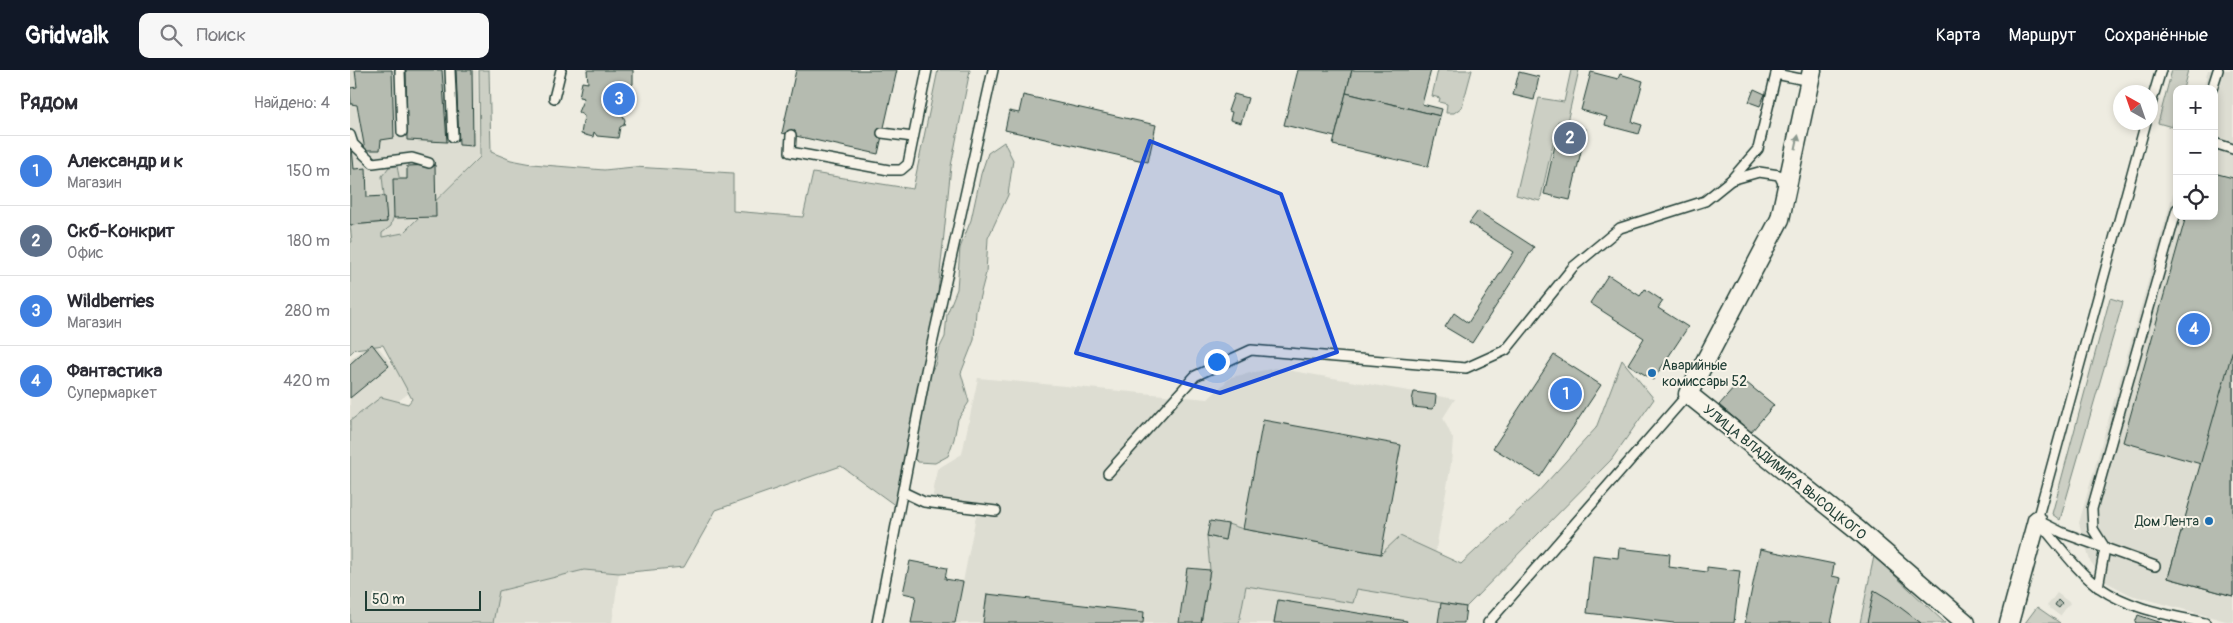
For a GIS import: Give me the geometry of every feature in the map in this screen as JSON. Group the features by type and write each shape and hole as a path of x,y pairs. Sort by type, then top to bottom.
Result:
{"street":[{"path":"1688,394 1780,219 1811,76"},
{"name":"УЛИЦА ВЛАДИМИРА ВЫСОЦКОГО","path":"1688,394 1858,530 1966,623"},
{"path":"2009,623 2038,520"}],"lane":[{"path":"400,70 402,132"},
{"path":"450,70 453,137"},
{"path":"554,98 561,70"},
{"path":"791,135 790,152 889,170 901,170 908,164 927,70"},
{"path":"877,623 926,370 993,70"},
{"path":"2157,85 2161,70"},
{"path":"2213,85 2218,70"},
{"path":"1108,473 1195,376 1251,350 1466,368 1506,350 1573,267 1620,228 1704,201 1731,180 1758,149 1777,72 1811,76"},
{"path":"2038,520 2144,130"},
{"path":"882,133 913,137"},
{"path":"350,135 353,144 373,163 412,158 429,162"},
{"path":"2218,144 2233,149"},
{"path":"1731,180 1758,172 1779,175 1787,190"},
{"path":"2098,587 2105,548 2093,529 2092,509 2174,220"},
{"path":"1488,623 1688,394"},
{"path":"903,492 924,502 996,510"},
{"path":"2038,520 2063,533 2155,566"},
{"path":"2038,520 2072,561 2098,587 2146,609 2205,623"}],"highlighted area":[{"path":"1150,141 1281,194 1337,352 1220,393 1076,353"}],"shaded area":[{"path":"350,70 477,70 479,157 402,234 350,241"},
{"path":"479,70 489,70 491,152 511,160 532,164 604,170 634,167 733,173 733,211 803,217 813,173 913,189 938,70 970,70 951,166 931,360 926,380 935,365 938,351 945,337 947,314 957,289 960,248 971,220 981,174 988,153 1004,142 1013,160 1008,195 988,238 986,273 976,311 974,340 961,373 969,402 958,419 948,456 935,463 918,462 910,454 910,436 896,506 841,466 716,510 684,567 619,573 584,570 499,591 493,623 350,623 350,421 381,397 408,404 412,399 383,345 355,349 350,354 350,242 352,242 350,225 387,222 382,176 389,167 397,166 401,198 391,226 382,233 382,237 403,233 480,157"},
{"path":"1438,70 1472,70 1462,107 1454,113 1446,113 1447,104 1439,102 1440,98 1432,96"},
{"path":"1571,70 1579,70 1567,122 1558,121 1540,201 1516,195 1539,98 1564,102"},
{"path":"2172,70 2188,70 2184,85 2173,85 2172,127 2158,123"},
{"path":"2208,70 2233,70 2233,623 2131,595 2106,582 2090,561 2079,523 2173,194 2173,220 2218,220 2218,85 2204,85"},
{"path":"2110,298 2123,302 2060,520 2052,514"},
{"path":"373,340 412,391 350,436 350,360"},
{"path":"1622,360 1654,399 1611,460 1466,607 1357,589 1353,603 1246,586 1239,623 1201,623 1210,570 1207,536 1225,540 1228,524 1243,529 1381,554 1400,536 1461,564 1536,494 1596,428"},
{"path":"1275,368 1455,399 1443,418 1453,439 1451,464 1427,600 1466,607 1464,623 1239,623 1246,586 1353,603 1231,570 1237,526 1210,521 1207,536 1210,570 1187,568 1179,623 955,623 977,511 932,501 937,469 962,454 978,378 1208,399 1231,377"},
{"path":"1874,556 1945,623 1860,623"},
{"path":"584,570 619,573 612,623 493,623 498,591"},
{"path":"2057,593 2070,603 2060,616 2047,606"},
{"path":"2037,607 2060,623 2025,623"}],"building":[{"path":"355,70 392,70 394,138 381,140 380,150 365,150 357,105 351,104 350,88 357,87"},
{"path":"406,70 442,70 447,142 407,140"},
{"path":"456,70 472,70 473,146 459,145"},
{"path":"587,70 633,70 633,84 628,92 623,92 620,107 625,107 623,116 625,120 624,125 620,127 618,138 597,136 594,132 593,137 581,134 584,116 578,112 584,98 579,97 582,82 588,83"},
{"path":"796,70 897,70 878,154 782,133"},
{"path":"1298,70 1352,70 1335,137 1284,125"},
{"path":"1352,70 1431,70 1422,104 1442,109 1440,116 1346,93"},
{"path":"1519,72 1539,77 1534,100 1513,95"},
{"path":"1591,72 1618,79 1620,74 1643,81 1632,122 1642,125 1639,134 1605,125 1607,117 1581,110"},
{"path":"1754,89 1765,94 1760,106 1749,102"},
{"path":"1346,93 1440,116 1428,167 1333,145"},
{"path":"1234,94 1248,98 1241,123 1230,120 1232,112 1228,111"},
{"path":"1023,95 1156,125 1148,162 1005,130 1009,111 1019,113"},
{"path":"1560,123 1586,129 1570,200 1544,194"},
{"path":"350,148 352,148 354,169 366,168 367,197 385,196 387,222 350,225"},
{"path":"435,165 436,217 394,218 393,179 407,179 407,166"},
{"path":"2218,174 2233,178 2233,596 2168,578 2201,464 2123,442 2185,220 2218,220"},
{"path":"1478,211 1534,247 1472,343 1445,327 1454,313 1468,323 1514,252 1469,223"},
{"path":"1608,275 1640,296 1645,289 1663,301 1658,308 1688,327 1653,380 1628,364 1644,338 1590,303"},
{"path":"372,344 389,366 350,398 350,364"},
{"name":"Дом Лента","path":"2233,349 2233,596 2168,578"},
{"path":"1554,355 1601,385 1540,477 1493,448"},
{"path":"1742,379 1774,405 1751,432 1719,405"},
{"path":"1414,392 1436,395 1435,405 1432,409 1413,407"},
{"path":"1263,420 1401,445 1381,554 1243,529"},
{"path":"1210,521 1228,524 1225,540 1207,536"},
{"path":"1619,548 1670,554 1669,567 1707,572 1707,567 1740,571 1734,623 1674,623 1587,613 1593,555 1618,558"},
{"path":"1760,549 1834,564 1832,576 1841,578 1831,623 1745,623"},
{"path":"910,561 947,568 945,579 963,582 955,623 911,623 916,596 903,593"},
{"path":"1187,568 1210,570 1201,623 1179,623"},
{"path":"1874,590 1889,599 1921,623 1867,623"},
{"path":"987,594 1144,612 1143,623 983,623"},
{"path":"1278,600 1407,621 1406,623 1274,623"},
{"path":"2058,600 2062,604 2059,608 2055,605"},
{"path":"1441,603 1466,607 1464,623 1438,623"},
{"path":"2138,615 2162,623 2135,623"}],"place":[{"name":"Wildberries","path":"619,99"},
{"name":"Скб-Конкрит","path":"1570,138"},
{"name":"Фантастика","path":"2194,329"},
{"name":"Аварийные комиссары 52","path":"1652,373"},
{"name":"Александр и к","path":"1566,394"},
{"name":"Дом Лента","path":"2209,521"}]}
